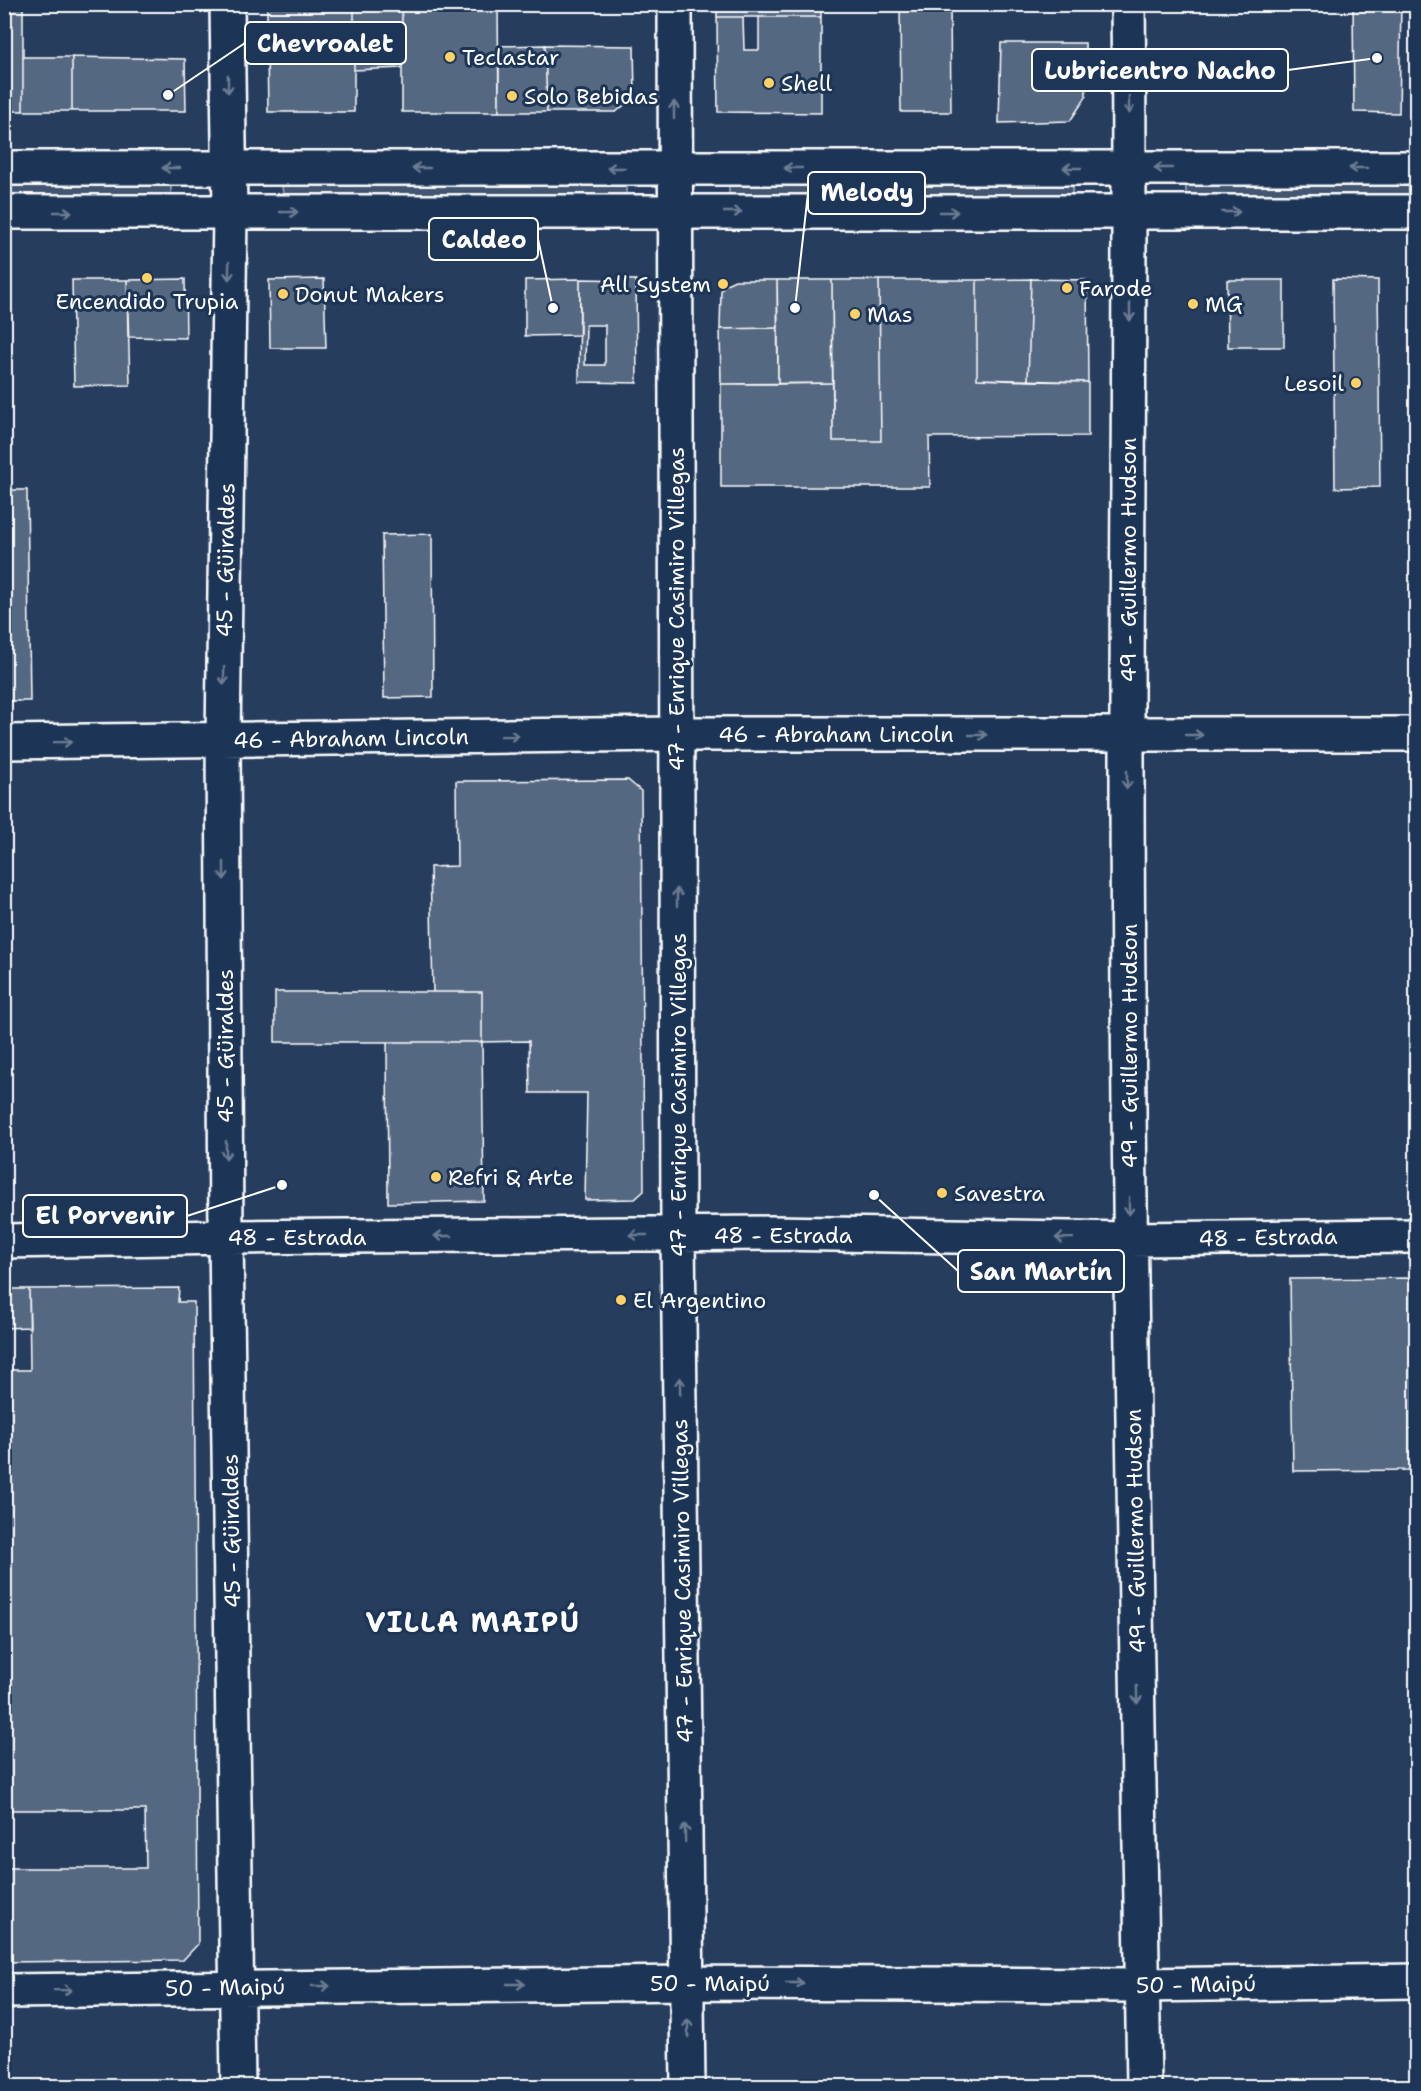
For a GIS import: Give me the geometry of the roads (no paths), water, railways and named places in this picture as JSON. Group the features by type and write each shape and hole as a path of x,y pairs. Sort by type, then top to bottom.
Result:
{"street":[{"name":"45 - Güiraldes","path":"227,4 230,212 223,740 226,1237 238,2086"},
{"path":"674,168 675,4"},
{"name":"49 - Guillermo Hudson","path":"1128,4 1131,212 1127,735 1130,1239 1144,2086"},
{"path":"4,168 1416,168"},
{"name":"47 - Enrique Casimiro Villegas","path":"674,168 678,1235 688,2086"},
{"path":"4,212 1416,212"},
{"name":"46 - Abraham Lincoln","path":"4,742 676,734 1416,734"},
{"name":"48 - Estrada","path":"4,1241 773,1233 1130,1239 1416,1236"},
{"name":"50 - Maipú","path":"4,1991 237,1986 687,1983 1142,1985 1416,1981"}],"place":[{"name":"Teclastar","path":"450,57"},
{"name":"Lubricentro Nacho","path":"1377,58"},
{"name":"Shell","path":"769,83"},
{"name":"Chevroalet","path":"168,95"},
{"name":"Solo Bebidas","path":"512,96"},
{"name":"Encendido Trupia","path":"147,278"},
{"name":"All System","path":"723,284"},
{"name":"Farode","path":"1067,288"},
{"name":"Donut Makers","path":"283,294"},
{"name":"MG","path":"1193,304"},
{"name":"Caldeo","path":"553,308"},
{"name":"Melody","path":"795,308"},
{"name":"Mas","path":"855,314"},
{"name":"Lesoil","path":"1356,383"},
{"name":"Refri & Arte","path":"436,1177"},
{"name":"El Porvenir","path":"282,1185"},
{"name":"Savestra","path":"942,1193"},
{"name":"San Martín","path":"874,1195"},
{"name":"El Argentino","path":"621,1300"}],"district":[{"name":"VILLA MAIPÚ","path":"473,1622"}]}
